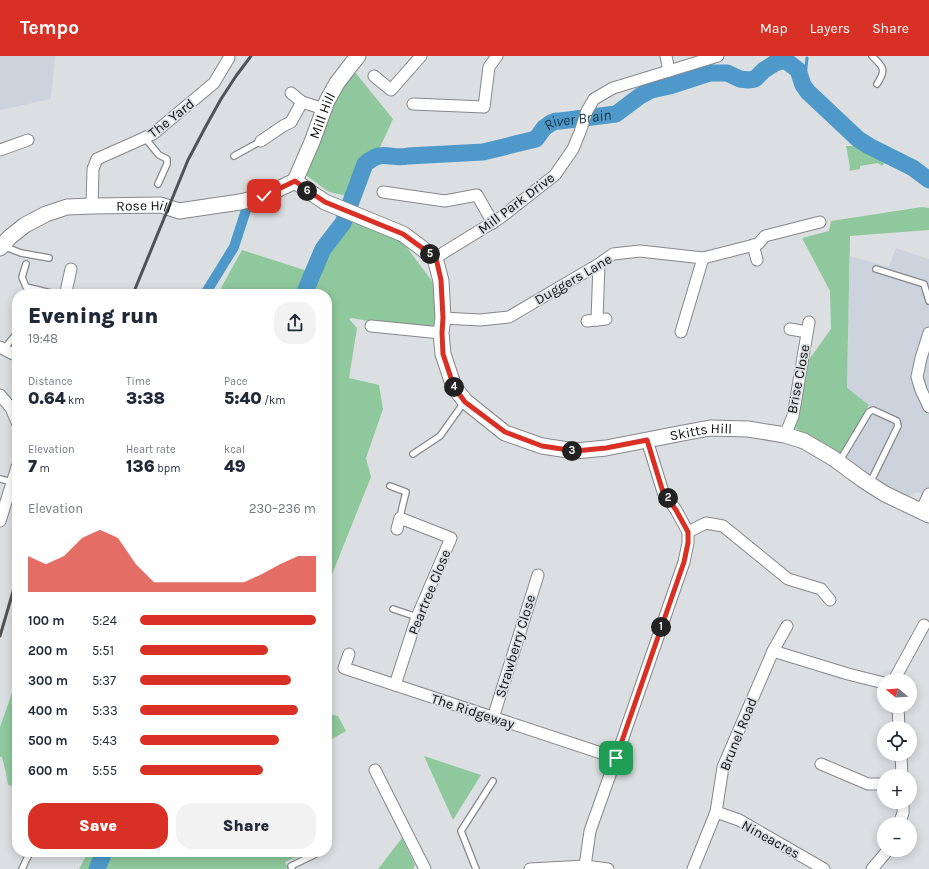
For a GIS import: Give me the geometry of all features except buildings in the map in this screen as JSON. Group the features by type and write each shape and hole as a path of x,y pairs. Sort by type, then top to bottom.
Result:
{"street":[{"name":"Mill Hill","path":"295,181 312,142 327,101 337,83 358,56"},
{"path":"374,76 391,90 421,56"},
{"path":"413,104 484,107 489,68 497,56"},
{"path":"666,56 670,71"},
{"name":"Mill Park Drive","path":"436,258 493,223 555,175 573,149 587,111 594,99 613,88 718,56"},
{"name":"The Yard","path":"92,206 93,169 96,159 153,134 214,83 229,58"},
{"path":"291,93 302,102 324,108"},
{"path":"261,141 283,126 292,122 302,102"},
{"path":"0,150 28,140"},
{"path":"295,181 325,202 403,234 436,258"},
{"name":"Rose Hill","path":"1,247 10,237 25,225 46,214 67,207 161,205 179,211 240,202 264,196 295,181"},
{"path":"383,192 445,201 477,194 493,223"},
{"name":"Duggers Lane","path":"443,318 480,320 509,317 599,264 613,254 640,251 703,258 758,244 765,236 820,222"},
{"path":"754,245 757,260"},
{"name":"Skitts Hill","path":"436,258 441,280 443,354 454,387 465,402 505,432 542,446 575,451 606,448 710,428 748,429 785,435 804,441 833,458 886,494 925,513"},
{"path":"681,332 703,258"},
{"path":"597,320 599,264"},
{"path":"67,289 71,270"},
{"path":"371,326 442,333"},
{"name":"Brise Close","path":"785,435 792,416 808,327 790,329"},
{"path":"929,333 917,377 929,407"},
{"path":"0,395 12,404"},
{"path":"585,866 590,831 684,562 688,543 688,532 676,510 663,492 647,440"},
{"path":"0,521 12,482"},
{"path":"925,513 929,494"},
{"path":"688,532 706,523 723,526 788,579 821,589 830,600"},
{"name":"Peartree Close","path":"395,685 417,617 451,538 398,524"},
{"name":"Strawberry Close","path":"493,718 538,575"},
{"path":"898,673 924,624"},
{"name":"Brunel Road","path":"693,869 716,812 723,767 773,651 787,626"},
{"path":"773,651 877,681"},
{"name":"The Ridgeway","path":"349,654 344,668 616,758"},
{"path":"821,764 868,784 877,784"},
{"path":"375,770 425,869"},
{"name":"Nineacres","path":"716,812 739,820 824,869"},
{"path":"872,869 882,857"},
{"path":"532,869 585,866 608,869"}],"lane":[{"path":"872,56 883,68 882,76 877,84"},
{"path":"145,138 159,155 166,159 166,164 158,184"},
{"path":"234,156 261,141"},
{"path":"1,247 21,253 49,258"},
{"path":"26,264 22,277 26,287 34,289"},
{"path":"876,269 924,284 929,301"},
{"path":"6,350 12,341"},
{"path":"413,454 440,436 465,402"},
{"path":"839,462 869,412 873,410 897,421 898,426 870,484"},
{"path":"0,480 12,482"},
{"path":"390,486 406,492 398,524"},
{"path":"392,609 417,617"},
{"path":"476,869 461,831 493,780"},
{"path":"22,869 28,857"},
{"path":"292,869 291,866 310,857"}],"shaded area":[{"path":"0,56 55,56 51,99 0,110"},
{"path":"896,248 929,259 929,498 918,492 907,496 870,479 839,456 869,405 847,389 850,256 889,267"}],"green space":[{"path":"354,71 393,119 376,156 359,164 347,196 329,192 307,176 295,181 329,111"},
{"path":"846,146 857,146 880,156 886,161 882,166 878,163 860,166 860,169 849,171 850,167"},
{"path":"922,207 929,208 929,230 850,236 847,388 869,405 839,456 795,428 803,368 831,329 830,291 802,238 829,231 831,221"},
{"path":"351,221 399,237 432,281 435,293 436,329 408,328 351,318 349,319 357,328 349,378 379,385 383,409 366,458 371,477 332,574 332,289 221,288 242,250 317,274 321,265"},
{"path":"12,693 12,786 8,785 2,757 0,757 0,727"},
{"path":"332,714 338,716 346,731 332,739"},
{"path":"424,756 481,775 453,820"},
{"path":"402,838 415,865 413,869 378,869"},
{"path":"85,857 296,857 285,862 288,869 79,869"}],"waterway":[{"path":"807,58 805,77 808,92"},
{"name":"River Brain","path":"306,289 323,249 343,223 365,164 372,159 382,155 401,157 483,152 536,139 544,128 556,121 616,114 640,96 651,90 670,86 710,73 727,73 740,79 755,79 764,70 775,63 785,60 798,70 803,85 808,92 858,139 913,168 929,180"},
{"path":"208,289 234,247 247,207"},
{"name":"River Brain","path":"97,869 102,857"}],"railway":[{"path":"135,289 188,160 221,99 251,56"},
{"path":"0,636 12,595"}],"route":[{"path":"264,196 295,181 325,202 403,234 436,258 441,280 443,354 454,387 465,402 505,432 542,446 575,451 606,448 647,440 663,492 676,510 688,532 688,543 684,562 616,758"}]}
